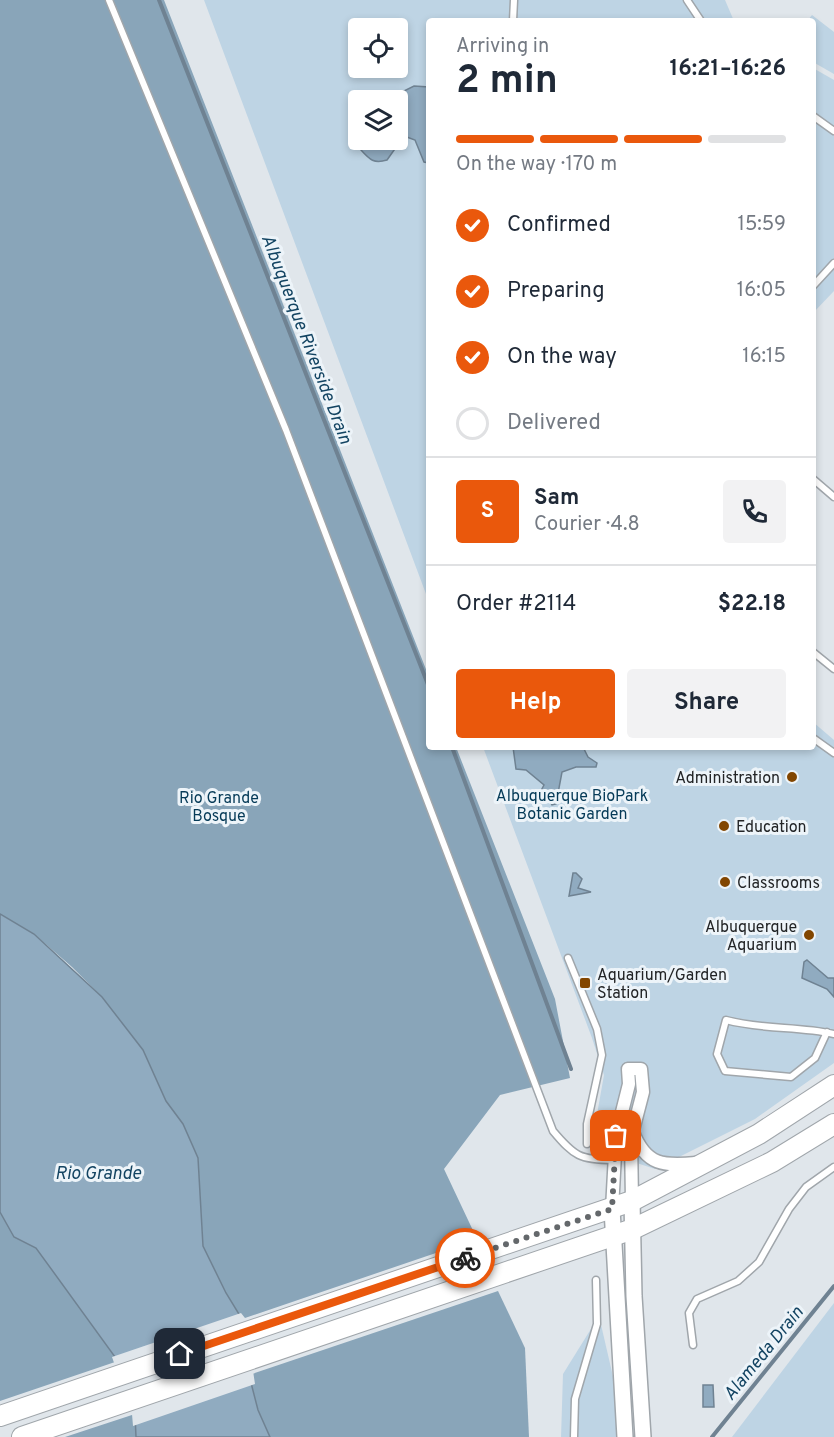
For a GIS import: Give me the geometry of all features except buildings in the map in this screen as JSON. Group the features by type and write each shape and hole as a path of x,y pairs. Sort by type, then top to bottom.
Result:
{"main road":[{"path":"0,1416 612,1209 632,1201 759,1134 834,1085"},
{"path":"22,1437 633,1229 772,1162 834,1124"}],"street":[{"path":"625,1437 612,1209 616,1136 629,1084 628,1069 640,1069 643,1092 633,1131 632,1201 643,1437"},
{"path":"633,1131 644,1153 658,1163 668,1165 709,1161"}],"lane":[{"path":"109,0 286,430 553,1131 572,1153 585,1159 614,1160"},
{"path":"513,18 514,0"},
{"path":"687,0 699,18"},
{"path":"816,119 834,131"},
{"path":"816,283 834,263"},
{"path":"816,482 834,497"},
{"path":"816,654 834,669"},
{"path":"816,740 834,753"},
{"path":"568,958 597,1029 602,1054 587,1124 587,1144"},
{"path":"726,1020 755,1028 809,1029 830,1033 815,1058 791,1077 725,1071 717,1054 726,1020"},
{"path":"693,1345 689,1313 697,1299 738,1281 759,1262 770,1239 800,1194 834,1167"},
{"path":"574,1437 575,1399 597,1324 596,1280"}],"green space":[{"name":"Rio Grande Bosque","path":"0,0 164,0 426,669 426,750 457,750 555,999 570,1078 500,1095 444,1169 477,1239 242,1319 226,1293 203,1246 198,1158 183,1124 166,1101 143,1050 102,997 72,967 34,934 0,914"},
{"path":"204,0 725,0 733,18 426,18 426,594"},
{"path":"816,18 834,32 834,74 816,64"},
{"path":"816,70 834,80 834,291 816,310"},
{"name":"Albuquerque BioPark Botanic Garden","path":"816,725 834,740 834,1063 755,1119 655,1169 591,1148 604,1075 484,750 816,750"},
{"path":"0,1212 14,1237 36,1248 118,1361 0,1401"},
{"path":"498,1291 525,1348 529,1437 270,1437 258,1410 249,1375"},
{"path":"834,1303 834,1437 732,1437"},
{"path":"599,1316 627,1437 561,1437 563,1374"},
{"path":"135,1414 136,1437 65,1437"}],"water":[{"path":"414,86 426,87 426,162 415,140 408,137 408,90 406,90"},
{"path":"361,150 394,150 387,160 379,162"},
{"path":"513,750 584,750 588,757 597,763 596,767 576,767 562,772 556,804 552,805 549,799 540,804 537,798 544,785 526,770 516,769"},
{"path":"573,873 582,879 578,888 591,892 569,896"},
{"name":"Rio Grande","path":"0,914 34,934 102,997 143,1050 166,1101 183,1124 198,1158 203,1246 226,1293 242,1319 249,1375 258,1410 270,1437 136,1437 135,1414 118,1361 36,1248 14,1237 0,1212"},
{"path":"807,960 828,978 834,978 834,997 827,989 802,978 804,962"},
{"path":"703,1385 713,1385 714,1407 703,1407"}],"pier":[{"path":"241,1313 245,1318 255,1384 133,1426 132,1414 112,1357"}],"waterway":[{"name":"Albuquerque Riverside Drain","path":"159,0 426,679"},
{"name":"Albuquerque Riverside Drain","path":"453,750 571,1069"},
{"name":"Alameda Drain","path":"712,1437 834,1286"}],"way so far":[{"path":"465,1258 612,1209 616,1136"}],"place":[{"name":"Administration","path":"792,777"},
{"name":"Education","path":"724,826"},
{"name":"Classrooms","path":"725,882"},
{"name":"Albuquerque Aquarium","path":"809,935"},
{"name":"Aquarium/Garden Station","path":"585,983"}],"route":[{"path":"180,1354 465,1258"}]}
